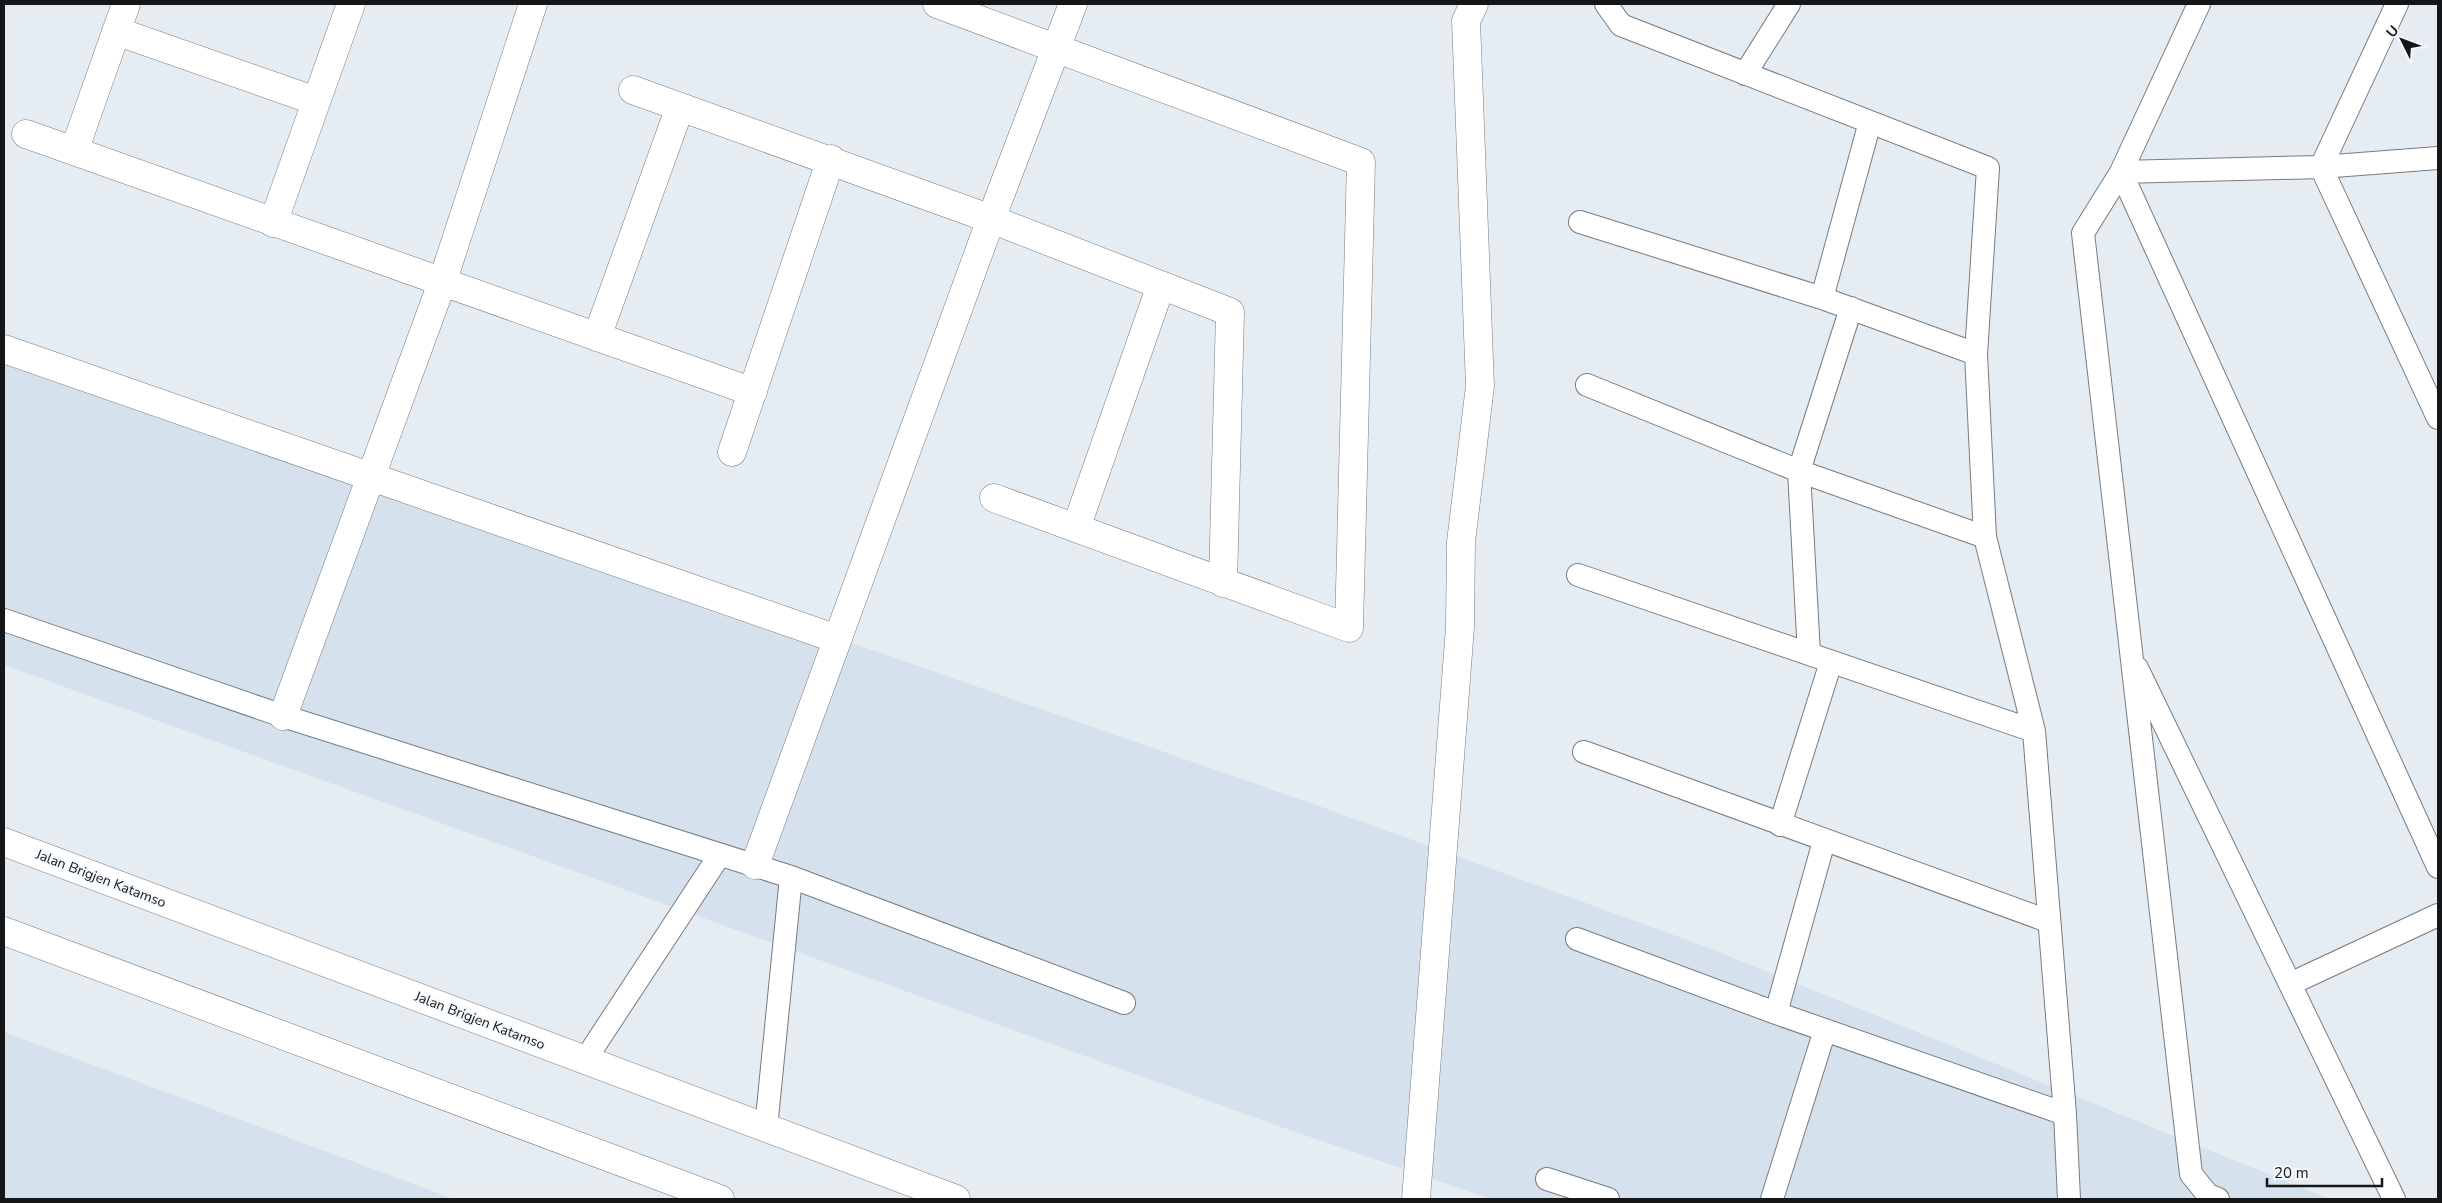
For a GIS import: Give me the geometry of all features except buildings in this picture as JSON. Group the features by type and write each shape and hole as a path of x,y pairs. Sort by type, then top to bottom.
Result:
{"main road":[{"path":"74,151 126,4"},
{"path":"273,223 351,4"},
{"path":"283,716 442,283 533,4"},
{"path":"937,4 1058,47 1361,162 1349,628 994,498"},
{"path":"755,865 991,219 1073,4"},
{"path":"1416,1199 1460,627 1461,542 1480,386 1466,21 1474,4"},
{"path":"116,30 316,101"},
{"path":"633,90 991,219 1230,312 1223,582"},
{"path":"597,337 680,106"},
{"path":"26,134 752,392"},
{"path":"732,452 831,160"},
{"path":"1076,528 1161,285"},
{"path":"4,349 837,639"},
{"name":"Jalan Brigjen Katamso","path":"4,842 956,1199"},
{"path":"4,931 720,1199"}],"lane":[{"path":"1606,4 1621,25 1988,168 1976,354 1985,537 2034,730 2065,1114 2069,1199"},
{"path":"1745,74 1789,4"},
{"path":"2199,4 2121,172 2083,233 2129,652 2191,1174 2208,1195 2218,1199"},
{"path":"2397,4 2321,167 2438,418"},
{"path":"1822,298 1870,122"},
{"path":"2121,172 2321,167 2438,158"},
{"path":"2121,172 2438,867"},
{"path":"1580,222 1822,298 1976,354"},
{"path":"1809,654 1799,471 1851,308"},
{"path":"1587,385 1799,471 1985,537"},
{"path":"1578,575 2034,730"},
{"path":"4,620 283,716 719,856 791,877 1124,1003"},
{"path":"2129,652 2394,1199"},
{"path":"1780,825 1831,662"},
{"path":"1584,752 1780,825 2048,921"},
{"path":"1776,1013 1824,841"},
{"path":"585,1060 719,856"},
{"path":"766,1128 791,877"},
{"path":"2290,984 2438,915"},
{"path":"1577,939 1776,1013 2065,1114"},
{"path":"1772,1199 1824,1030"},
{"path":"1547,1179 1608,1199"}],"shaded area":[{"path":"4,347 1319,806 1704,946 2330,1199 1491,1199 1284,1128 4,665"},
{"path":"4,1032 454,1199 4,1199"}]}
